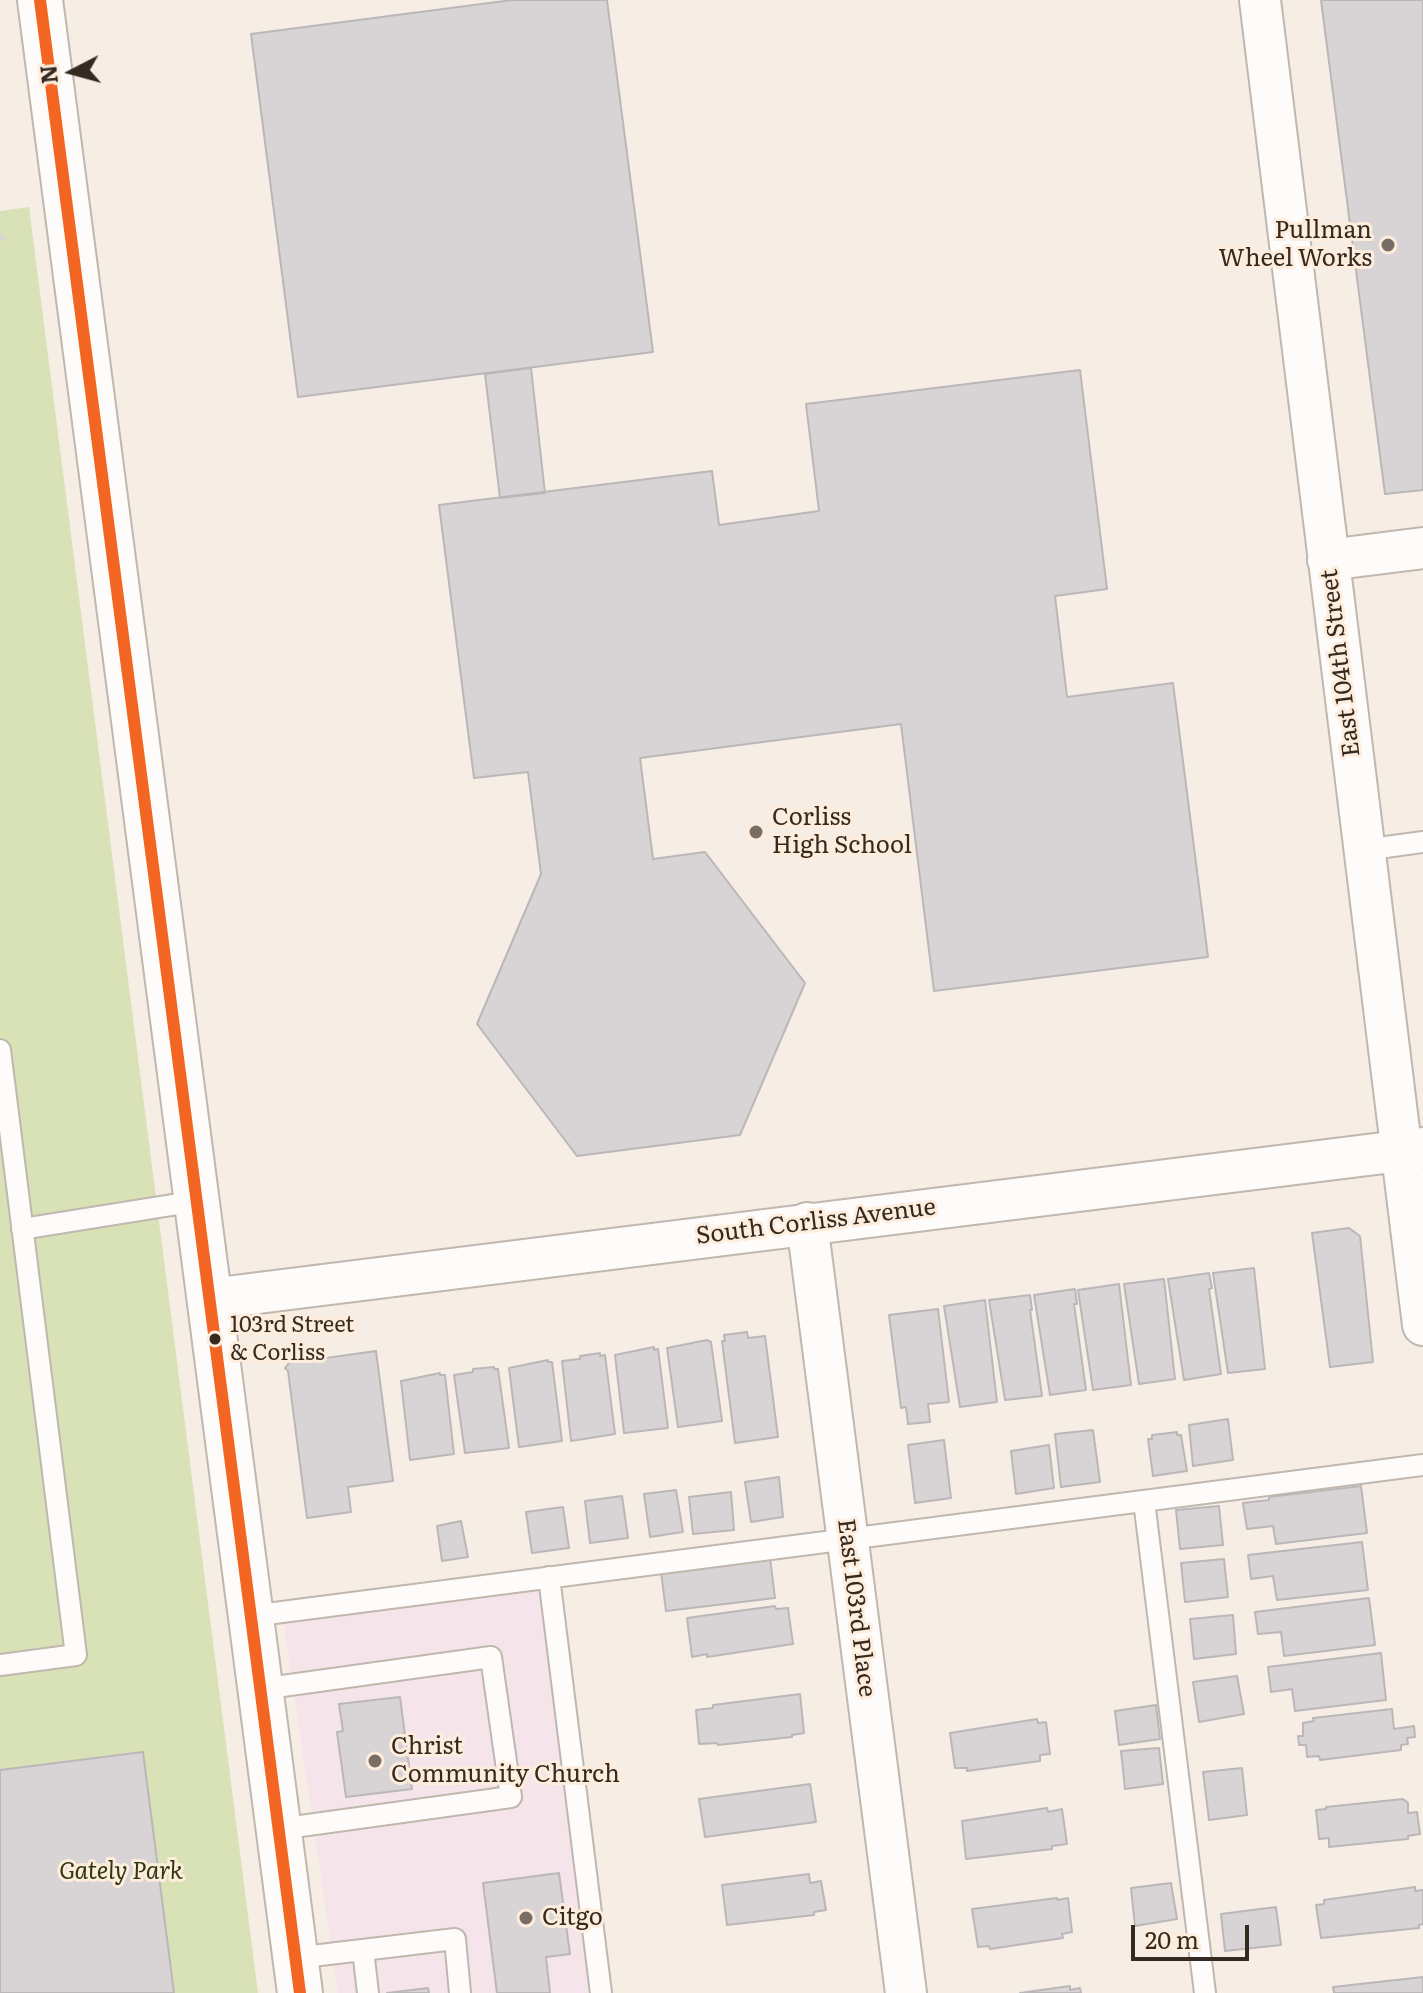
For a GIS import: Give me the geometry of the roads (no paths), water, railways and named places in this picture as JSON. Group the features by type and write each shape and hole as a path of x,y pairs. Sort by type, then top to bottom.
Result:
{"main road":[{"path":"40,0 298,1976"}],"street":[{"name":"East 104th Street","path":"1260,0 1364,850 1412,1149 1423,1325"},
{"path":"1328,560 1423,548"},
{"name":"South Corliss Avenue","path":"210,1299 1412,1149"},
{"name":"East 103rd Place","path":"807,1223 906,1993"}],"lane":[{"path":"1364,850 1423,842"},
{"path":"0,1050 76,1655 0,1665"},
{"path":"22,1229 197,1201"},
{"path":"251,1616 1423,1465"},
{"path":"1144,1501 1205,1993"},
{"path":"549,1577 601,1993"},
{"path":"261,1689 491,1657 511,1797 279,1829"},
{"path":"298,1976 363,1950 455,1939 460,1993"},
{"path":"363,1950 368,1993"}],"place":[{"name":"Pullman Wheel Works","path":"1388,245"},
{"name":"Corliss High School","path":"756,832"},
{"name":"103rd Street & Corliss","path":"215,1339"},
{"name":"Christ Community Church","path":"375,1761"},
{"name":"Citgo","path":"526,1918"}],"park label":[{"name":"Gately Park","path":"121,1872"}]}
